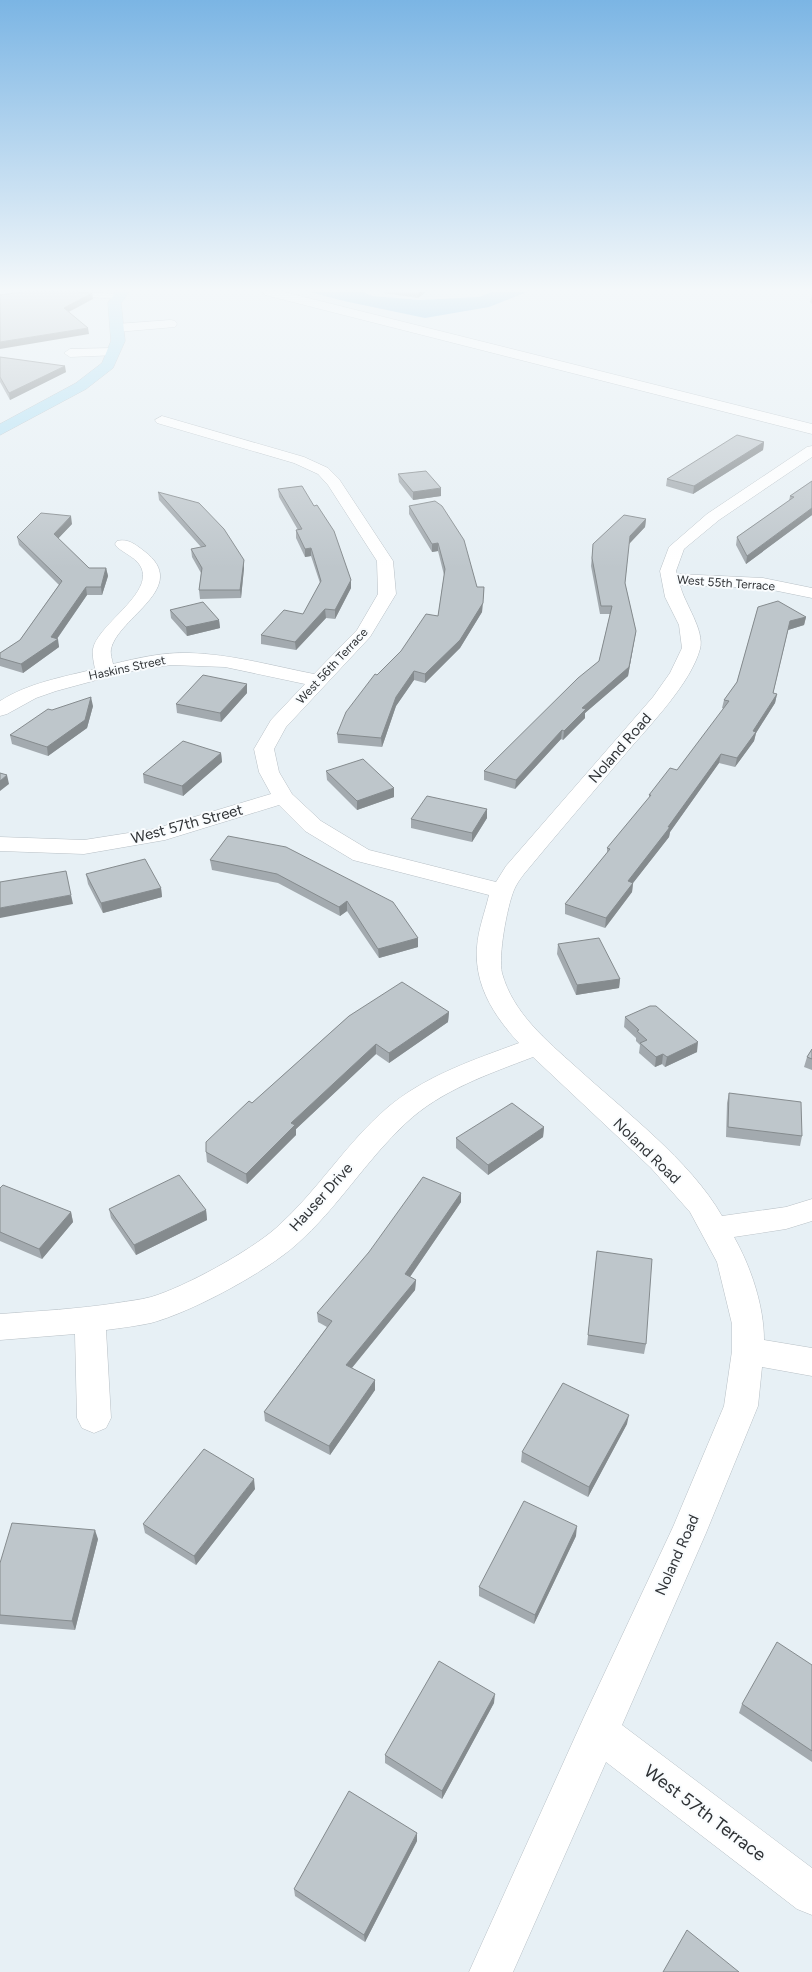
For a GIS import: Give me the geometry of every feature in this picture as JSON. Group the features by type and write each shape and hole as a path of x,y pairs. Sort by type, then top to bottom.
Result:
{"main road":[{"path":"0,430 84,384"}],"street":[{"path":"633,384 812,429"},
{"name":"West 56th Terrace","path":"162,420 298,460 323,471 334,482 385,561 388,594 364,633 278,724 264,749 269,772 283,798 314,826 361,855 502,891"},
{"name":"Noland Road","path":"491,1972 688,1534 741,1406 748,1351 748,1324 732,1261 700,1204 660,1161 537,1046 510,1017 498,996 489,970 489,946 502,891 514,871 660,701 680,673 691,648 688,625 674,597 668,571 677,546 713,517 812,450"},
{"path":"105,672 101,650 107,634 147,594 153,580 148,564 123,544"},
{"name":"West 55th Terrace","path":"670,578 763,583 812,593"},
{"name":"Haskins Street","path":"0,710 10,702 46,687 136,664 173,659 224,662 318,681"},
{"name":"West 57th Street","path":"0,844 84,847 157,835 283,798"},
{"name":"Hauser Drive","path":"0,1327 90,1320 151,1310 183,1298 245,1265 286,1237 397,1114 436,1088 469,1071 537,1046"},
{"path":"714,1229 786,1218 812,1210"},
{"path":"90,1320 94,1418"},
{"path":"748,1351 812,1362"},
{"name":"West 57th Terrace","path":"598,1732 812,1894"}],"building":[{"path":"4,384 28,384 9,393"},
{"path":"737,435 764,442 694,486 667,479"},
{"path":"426,471 441,488 413,492 398,474"},
{"path":"812,481 812,508 747,556 737,537 794,497 790,496"},
{"path":"302,486 314,506 317,505 334,531 351,580 335,610 325,609 295,642 261,635 284,610 303,614 321,581 311,548 305,549 296,530 302,529 278,489"},
{"path":"158,492 199,503 224,529 244,560 240,590 199,590 202,568 191,549 206,546"},
{"path":"435,501 442,506 464,540 477,587 484,587 483,603 460,640 425,674 414,671 396,697 381,738 337,734 346,712 375,674 377,675 401,651 426,614 438,616 445,569 438,543 432,544 409,506"},
{"path":"41,513 71,516 54,534 89,568 106,568 101,587 86,587 51,637 58,639 21,664 0,658 0,653 20,640 62,581 17,537"},
{"path":"624,515 646,519 630,536 625,583 636,631 629,667 582,708 586,709 564,731 562,730 516,780 484,771 578,678 599,661 612,606 601,606 592,558 593,544"},
{"path":"778,601 806,617 790,621 773,693 777,694 753,731 756,732 737,758 721,754 668,827 670,827 628,881 633,883 606,918 565,904 610,849 607,848 651,795 649,795 670,768 677,770 729,701 724,700 737,682 758,607"},
{"path":"203,602 219,620 186,627 170,610"},
{"path":"203,675 247,684 220,713 176,704"},
{"path":"91,697 85,720 47,747 10,735 48,709 52,710"},
{"path":"183,741 221,753 182,786 143,774"},
{"path":"363,759 394,788 357,801 326,771"},
{"path":"0,773 7,775 0,781"},
{"path":"427,796 487,809 472,833 411,819"},
{"path":"228,836 286,847 393,902 418,938 378,949 347,901 339,907 277,874 210,860"},
{"path":"145,859 161,888 101,903 86,874"},
{"path":"66,871 71,895 0,908 0,882"},
{"path":"599,938 620,979 577,985 558,944"},
{"path":"402,982 449,1012 389,1053 376,1044 291,1123 295,1125 246,1174 206,1152 206,1142 249,1101 252,1103 349,1016"},
{"path":"650,1006 656,1006 698,1042 667,1057 663,1054 656,1057 640,1043 647,1040 625,1017"},
{"path":"812,1049 812,1059 807,1057"},
{"path":"729,1093 801,1102 802,1136 728,1127"},
{"path":"512,1103 544,1127 488,1165 456,1138"},
{"path":"179,1175 206,1210 134,1245 109,1209"},
{"path":"423,1177 461,1193 405,1274 416,1280 346,1365 375,1380 329,1446 264,1412 332,1321 317,1313 369,1252"},
{"path":"3,1185 71,1212 39,1249 0,1232 0,1188"},
{"path":"597,1251 652,1259 646,1344 588,1335"},
{"path":"563,1383 629,1415 589,1487 522,1452"},
{"path":"204,1449 254,1479 194,1556 143,1524"},
{"path":"524,1501 577,1526 535,1615 479,1587"},
{"path":"12,1523 95,1530 72,1621 0,1615 0,1563"},
{"path":"777,1642 812,1665 812,1751 742,1704"},
{"path":"439,1661 495,1694 442,1791 385,1755"},
{"path":"349,1791 417,1833 364,1935 294,1889"},
{"path":"687,1930 739,1972 663,1972"}]}
